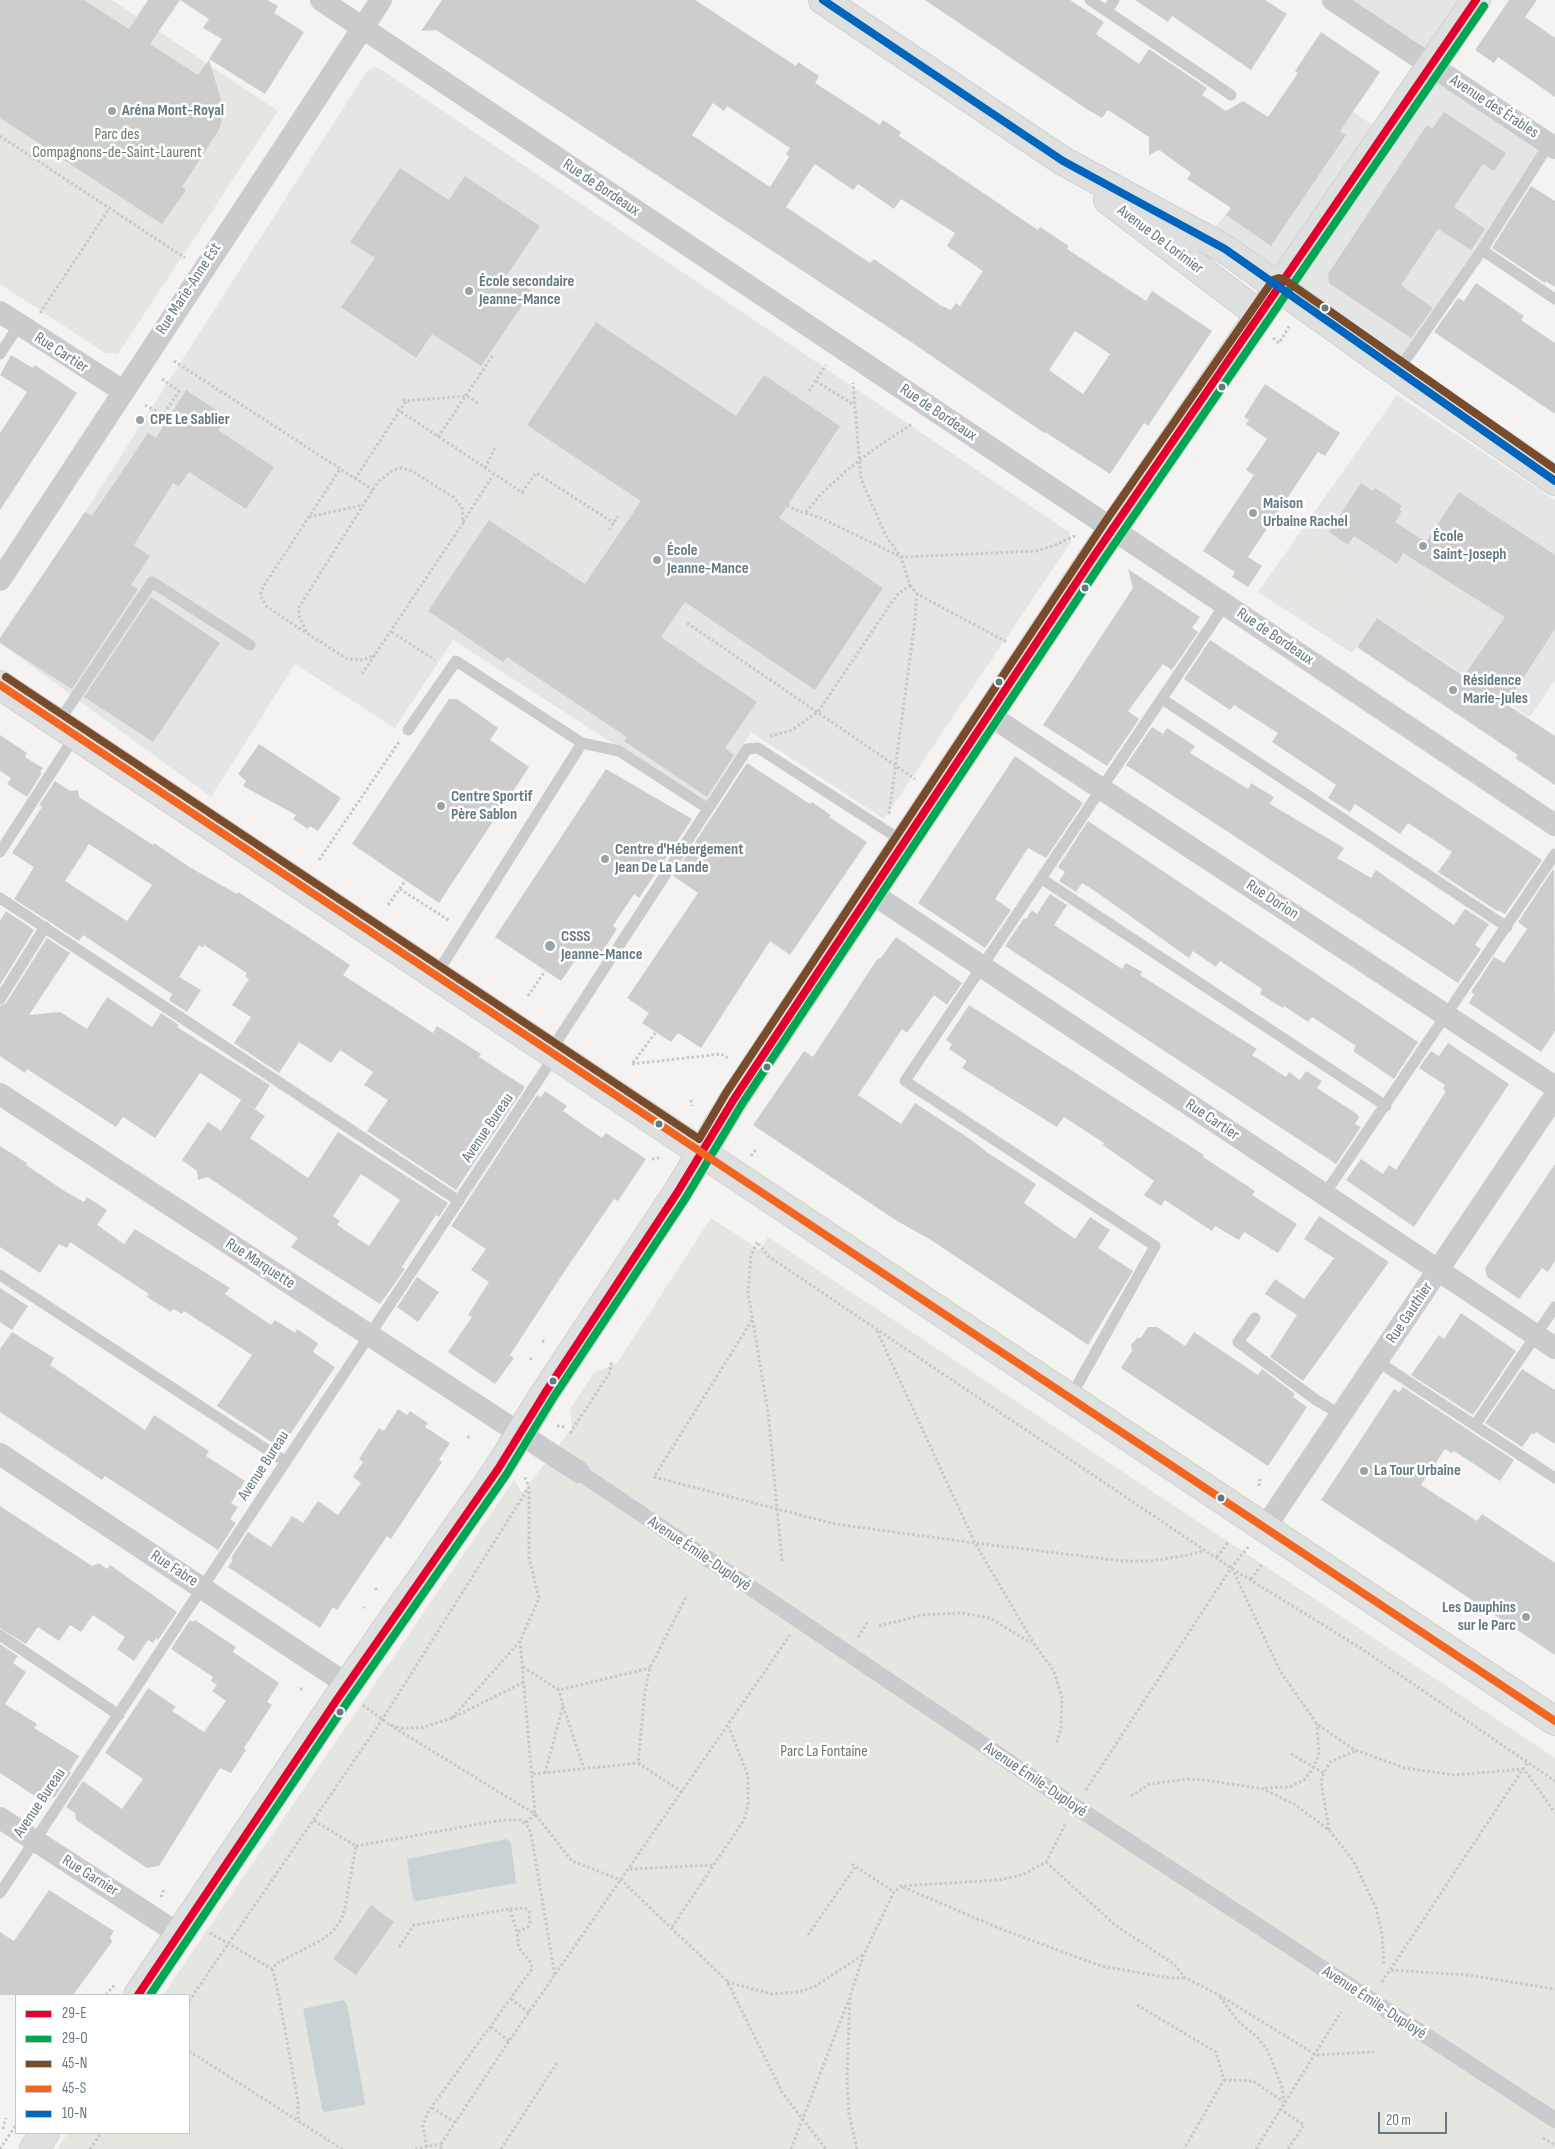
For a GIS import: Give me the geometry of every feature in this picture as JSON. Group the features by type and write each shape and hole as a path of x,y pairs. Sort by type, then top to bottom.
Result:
{"main road":[{"name":"Avenue De Lorimier","path":"823,0 1063,161 1225,249 1397,372 1555,481"},
{"path":"139,1994 179,1934 355,1694 519,1435 702,1153 734,1099 870,892 1113,528 1266,327 1279,288 1476,0"},
{"name":"Avenue De Lorimier","path":"1063,161 1117,208 1266,327"},
{"path":"0,685 1264,1529 1555,1721"},
{"path":"34,2149 44,2134"}],"street":[{"name":"Rue de Bordeaux","path":"321,0 1555,825"},
{"name":"Rue Marie-Anne Est","path":"0,580 381,0"},
{"name":"Avenue des Érables","path":"1333,0 1552,146"},
{"name":"Rue Cartier","path":"0,312 123,391"},
{"name":"Rue Dorion","path":"989,715 1555,1087"},
{"name":"Rue Cartier","path":"870,892 1555,1348"},
{"name":"Rue Marquette","path":"0,1094 370,1335 519,1435"},
{"name":"Rue Gauthier","path":"1264,1529 1555,1096"},
{"name":"Avenue Émile-Duployé","path":"519,1435 579,1472 1084,1813 1555,2120"},
{"name":"Rue Fabre","path":"0,1454 203,1588 355,1694"},
{"name":"Rue Garnier","path":"0,1818 179,1934"}],"lane":[{"path":"1090,0 1231,95"},
{"path":"1106,11 1114,0"},
{"path":"1397,372 1552,146"},
{"path":"1482,250 1555,299"},
{"path":"0,354 19,325"},
{"path":"0,852 67,729 152,582 250,645"},
{"path":"1070,1399 1156,1246 905,1081 1226,604"},
{"path":"408,730 456,661 582,743 619,751 707,808"},
{"path":"1162,699 1506,927"},
{"path":"436,976 582,743"},
{"name":"Avenue Bureau","path":"0,1893 458,1201 707,808 748,749 758,748 904,842"},
{"path":"1324,1195 1448,1015 1555,854"},
{"path":"1042,879 1386,1106"},
{"path":"0,898 458,1201"},
{"path":"0,999 45,927"},
{"path":"0,1275 286,1462"},
{"path":"1475,1425 1555,1307"},
{"path":"1255,1318 1238,1342 1316,1400 1341,1415"},
{"path":"1377,1361 1555,1478"},
{"path":"0,1636 119,1715"}],"path":[{"path":"0,136 186,258"},
{"path":"40,314 109,209"},
{"path":"1266,327 1279,343 1290,325"},
{"path":"438,437 493,355"},
{"path":"174,361 373,490"},
{"path":"809,391 826,365"},
{"path":"162,379 179,391 163,415"},
{"path":"816,380 854,405"},
{"path":"853,382 858,463 861,479 886,536 902,557 910,585 916,594 1007,642"},
{"path":"355,479 405,400 467,396 478,404"},
{"path":"145,405 163,415 167,420"},
{"path":"398,410 493,475 526,495"},
{"path":"806,512 821,494 846,471 874,449 912,424"},
{"path":"485,468 496,446"},
{"path":"307,633 299,616 299,606 378,482 394,470 402,468 412,471 453,497 462,508 463,523"},
{"path":"340,469 263,587 260,595 267,607 347,659 363,660 375,656"},
{"path":"522,492 536,473 614,523"},
{"path":"362,674 392,632 493,475"},
{"path":"762,489 794,510 806,512 902,557 1036,551 1055,545 1075,535"},
{"path":"308,517 363,505"},
{"path":"609,530 618,516"},
{"path":"770,736 790,731 818,712 896,596 910,585"},
{"path":"888,820 914,628 916,594"},
{"path":"687,623 915,779"},
{"path":"392,632 450,670"},
{"path":"319,860 408,730"},
{"path":"388,905 406,880"},
{"path":"400,889 450,922 445,930"},
{"path":"528,996 545,971"},
{"path":"656,1032 632,1064 721,1054 728,1058"},
{"path":"691,1100 692,1106"},
{"path":"652,1160 659,1158"},
{"path":"782,1561 768,1412 748,1281 751,1256 757,1242 768,1256 877,1330 1231,1568 1360,1647 1555,1781"},
{"path":"753,1320 654,1477 851,1527 975,1544 1123,1561 1152,1561 1206,1550"},
{"path":"877,1330 975,1544 1034,1644 1054,1671 1062,1698 1061,1728 1056,1745"},
{"path":"570,1432 609,1374 612,1361"},
{"path":"557,1426 566,1427"},
{"path":"452,1718 520,1641 539,1598 530,1558 530,1487 524,1475"},
{"path":"1260,1479 1260,1486"},
{"path":"190,2000 382,1720 530,1487"},
{"path":"1217,1557 1229,1541"},
{"path":"1088,1787 1231,1568 1241,1556"},
{"path":"1251,1579 1262,1564"},
{"path":"1231,1568 1280,1671 1317,1724 1355,1750 1405,1768 1454,1775 1524,1769"},
{"path":"638,1763 644,1691 650,1668 687,1596"},
{"path":"879,1626 922,1615 962,1613 990,1618 1034,1644"},
{"path":"860,1634 869,1620"},
{"path":"520,1641 535,1814 526,1823"},
{"path":"441,2149 441,2144 509,2041 630,1869 786,1641"},
{"path":"523,1667 559,1690 584,1769"},
{"path":"559,1690 650,1668"},
{"path":"390,1726 421,1728 452,1718 525,1682"},
{"path":"355,1694 390,1726 535,1814 572,1861 621,1880 672,1927 727,1981 784,2094 826,2149"},
{"path":"544,1772 563,1706"},
{"path":"1131,1796 1150,1784 1187,1779 1225,1782 1263,1789 1289,1787 1304,1780 1319,1754 1317,1724"},
{"path":"672,1927 744,1820 748,1805 748,1776 729,1726"},
{"path":"1329,1830 1321,1782 1330,1762 1355,1750"},
{"path":"1291,1754 1324,1773"},
{"path":"533,1774 638,1763 682,1792"},
{"path":"1382,1982 1527,1763"},
{"path":"1524,1769 1555,1813"},
{"path":"1263,1789 1294,1804 1329,1830 1353,1860 1376,1908 1382,1934 1384,1966"},
{"path":"312,1820 356,1846 514,1818 526,1823 530,1834 555,1977"},
{"path":"791,2149 850,1996 864,1954 894,1892 901,1886 998,1880 1022,1875 1046,1862 1064,1827"},
{"path":"272,1969 277,1963 320,1941 332,1932 341,1920 356,1846"},
{"path":"1046,1862 1115,1925 1174,1964 1184,1978"},
{"path":"630,1869 713,1865"},
{"path":"808,1935 854,1865 894,1892"},
{"path":"901,1886 1002,1929 1101,1966 1170,1978 1184,1978 1219,1995 1316,2055 1374,2052"},
{"path":"399,1946 414,1926 525,1908 529,1911 530,1922 528,1927 517,1932"},
{"path":"427,2146 423,2126 424,2119 532,1970 531,1963 519,1948 517,1932 510,1909"},
{"path":"208,1932 227,1945 272,1969 298,2101 298,2122"},
{"path":"727,1981 766,1993 799,1992 814,1987 864,1954"},
{"path":"1390,1970 1459,1974 1555,1989"},
{"path":"1219,1995 1238,2022 1256,2037 1268,2051 1282,2087 1284,2102"},
{"path":"850,1996 847,2078 849,2114 856,2149"},
{"path":"511,1999 529,2013"},
{"path":"1137,2005 1216,2052 1224,2080 1184,2149"},
{"path":"1256,2149 1341,2012"},
{"path":"491,2027 509,2041"},
{"path":"190,2052 342,2149"},
{"path":"500,2149 557,2063"},
{"path":"1224,2080 1252,2081 1284,2102"},
{"path":"432,2108 455,2122"},
{"path":"1280,2109 1304,2125 1288,2149"},
{"path":"3,2129 6,2118"},
{"path":"0,2149 15,2126"},
{"path":"90,2149 100,2134"},
{"path":"415,2149 441,2144"}],"shaded area":[{"path":"1333,0 1476,0 1432,66"},
{"name":"École secondaire Jeanne-Mance","path":"375,67 1069,532 1071,542 884,819 751,732 705,803 453,640 395,728 295,664 211,797 0,643 0,638 85,512 367,71"},
{"path":"1430,75 1544,152 1397,363 1211,232 1231,208 1310,83 1386,134"},
{"name":"École Saint-Joseph","path":"1397,395 1555,500 1555,680 1530,717 1377,618 1352,653 1258,592"},
{"path":"507,1839 511,1843 516,1883 417,1901 413,1900 407,1859"},
{"path":"343,2000 347,2004 365,2103 364,2105 324,2112 303,2009"}],"green space":[{"name":"Parc des Compagnons-de-Saint-Laurent","path":"0,0 112,0 278,111 118,354 105,353 0,284"},
{"path":"536,480 604,524 577,563 510,519"},
{"path":"1314,545 1359,574 1344,596 1299,567"},
{"path":"1297,571 1341,600 1326,622 1282,594"},
{"path":"1429,572 1473,600 1462,618 1418,589"},
{"name":"Parc La Fontaine","path":"711,1218 760,1250 768,1237 1555,1758 1555,2149 57,2149 67,2134 190,2134 190,1994 164,1994 514,1480 522,1493 572,1428 570,1409 594,1373 617,1363"}],"building":[{"name":"Aréna Mont-Royal","path":"0,0 84,0 129,29 148,0 180,0 150,44 198,75 209,60 222,103 223,115 220,128 182,187 186,190 162,224 0,118"},
{"path":"180,0 267,0 278,6 274,13 304,32 265,94 209,59 222,39 203,28 209,19"},
{"path":"442,0 695,0 796,66 798,62 819,76 815,83 880,125 883,120 901,132 899,136 1038,230 1040,227 1069,246 1067,249 1146,301 1152,291 1212,331 1148,426 1144,423 1110,474 1044,433 914,344 436,30 421,31","holes":["713,103 724,111 727,106 790,148 786,154 789,157 770,187 692,135","815,164 853,190 858,184 894,209 901,199 955,233 947,246 983,271 960,306 956,303 951,310 940,305 874,259 870,263 786,207","1075,331 1110,354 1083,394 1049,370"]},
{"path":"925,0 1070,0 1104,22 1096,34 1139,64 1149,49 1207,88 1202,95 1226,111 1243,101 1268,117 1298,73 1295,71 1321,32 1380,72 1340,131 1346,135 1271,246 1226,215 1231,208 1187,179 1191,173 1159,150 1149,155 1149,137 1108,110 1102,118 1085,108"},
{"path":"1135,0 1265,0 1287,14 1251,70 1172,16 1168,22"},
{"path":"1509,0 1537,0 1525,17 1555,38 1555,97 1498,57 1494,63 1475,50"},
{"path":"1444,112 1506,153 1494,171 1483,164 1454,207 1485,229 1471,250 1438,229 1401,285 1433,308 1411,338 1329,283 1328,274 1427,125 1432,129"},
{"path":"400,168 449,200 465,176 540,226 507,275 532,291 481,366 432,334 416,358 341,307 375,258 350,242"},
{"path":"1531,186 1555,201 1555,287 1546,281 1545,283 1492,248"},
{"path":"1476,283 1524,316 1521,320 1555,343 1555,414 1434,332 1458,298 1464,301"},
{"name":"École Jeanne-Mance","path":"596,322 736,416 764,375 840,426 779,518 883,588 815,690 685,602 661,637 757,702 725,748 734,755 707,797 624,741 627,737 507,657 503,662 428,611 489,520 585,584 641,501 527,425"},
{"path":"11,355 33,368 35,365 77,393 0,510 0,433 27,392 0,375"},
{"name":"Maison Urbaine Rachel","path":"1265,384 1340,433 1325,456 1318,452 1248,557 1262,566 1248,587 1232,577 1235,572 1203,551 1254,475 1246,470 1267,439 1246,424 1249,420 1244,417"},
{"path":"186,390 227,417 218,430 274,467 246,509 189,472 179,486 173,483 134,545 150,556 131,585 138,589 72,689 0,643 0,638 85,512 92,516 148,433 156,438"},
{"path":"1361,483 1373,491 1375,488 1402,506 1399,509 1402,511 1395,522 1426,542 1459,492 1555,555 1555,629 1506,704 1555,736 1555,785 1515,758 1518,755 1357,647 1377,618 1464,676 1505,617 1403,553 1397,564 1354,536 1348,545 1329,532"},
{"path":"1128,569 1200,617 1192,628 1198,632 1172,670 1163,664 1128,711 1139,719 1107,766 1043,725 1133,588"},
{"path":"151,597 220,643 153,742 84,697"},
{"path":"1210,640 1542,860 1505,914 1497,911 1438,872 1452,852 1408,823 1400,834 1355,804 1350,812 1328,798 1336,785 1272,742 1278,733 1234,705 1230,710 1184,679"},
{"name":"Centre Sportif Père Sablon","path":"449,699 457,699 498,728 490,740 529,767 439,903 352,844"},
{"path":"1152,727 1163,734 1167,728 1195,746 1190,753 1248,789 1251,783 1274,797 1270,804 1344,848 1337,858 1371,878 1376,870 1454,925 1465,909 1489,924 1475,945 1481,949 1458,983 1126,765"},
{"path":"0,735 27,753 25,757 43,768 40,772 42,773 27,797 7,784 11,778 0,771"},
{"path":"259,744 341,798 318,831 310,826 308,829 293,819 296,815 243,786 246,781 238,774"},
{"path":"1015,756 1083,803 1046,858 1028,848 995,899 1011,910 985,948 918,903"},
{"path":"747,763 810,804 812,802 831,815 829,817 867,842 790,955 770,941 701,1048 678,1033 671,1042 642,1023 649,1013 627,998 698,893 673,876"},
{"name":"Centre d'Hébergement Jean De La Lande","path":"606,769 692,819 639,898 634,894 613,926 617,929 602,952 598,949 589,963 578,956 561,981 495,937"},
{"path":"55,781 70,791 78,790 79,797 153,845 154,843 191,868 237,894 238,892 350,965 343,975 433,1033 437,1026 481,1054 479,1057 525,1087 456,1190 367,1131 388,1100 364,1085 373,1072 340,1050 331,1063 299,1042 279,1073 234,1043 251,1017 232,1005 249,979 245,976 247,973 204,945 203,948 199,945 179,977 201,990 187,1012 169,1000 172,994 83,935 79,941 14,899 34,867 12,853 42,807 39,805","holes":["89,844 152,885 127,921 65,881"]},
{"path":"1088,821 1418,1042 1394,1079 1353,1051 1356,1046 1312,1017 1308,1022 1284,1006 1283,1008 1260,994 1262,989 1220,961 1216,967 1193,951 1189,958 1082,883 1076,892 1059,881 1065,872 1058,867"},
{"path":"1554,868 1555,1031 1541,1052 1469,1003 1474,994 1471,992 1494,957 1504,963 1527,929 1518,922"},
{"path":"1050,894 1067,905 1054,925 1122,969 1126,963 1142,972 1140,975 1257,1049 1252,1055 1286,1077 1289,1072 1300,1080 1306,1071 1322,1081 1317,1088 1357,1114 1359,1117 1355,1124 1361,1127 1336,1164 1005,946 1024,918 1026,919 1032,910 1037,914"},
{"path":"6,911 34,930 0,985 0,921"},
{"path":"896,937 962,983 947,1005 934,995 907,1033 902,1029 858,1095 901,1124 915,1103 970,1139 1036,1184 1024,1203 1075,1239 1090,1217 1110,1230 1098,1248 1133,1271 1088,1345 931,1240 897,1221 753,1125 804,1051 813,1057 878,958 880,959"},
{"path":"47,938 70,953 29,1015 60,1012 87,1029 107,997 152,1027 161,1013 179,1025 177,1027 270,1085 255,1109 200,1073 155,1138 123,1117 116,1127 27,1069 25,1073 0,1056 0,1006 6,1003"},
{"path":"969,1005 1204,1155 1203,1157 1255,1191 1252,1195 1297,1224 1278,1253 1244,1232 1239,1240 1215,1226 1212,1231 1165,1200 1161,1206 1144,1195 1154,1181 1103,1145 1104,1143 1064,1117 1057,1127 962,1068 967,1061 949,1049 952,1044 946,1040"},
{"path":"1448,1043 1509,1084 1414,1227 1346,1180 1361,1159 1383,1174 1389,1165 1396,1170 1446,1091 1443,1089 1445,1085 1419,1068 1431,1051 1439,1056"},
{"path":"545,1091 567,1106 563,1111 602,1138 606,1133 646,1159 618,1201 614,1199 566,1269 510,1355 514,1358 495,1384 448,1352 472,1317 468,1315 489,1282 471,1270 486,1249 451,1226 537,1095 541,1097"},
{"path":"241,1100 265,1116 250,1138 308,1178 338,1132 448,1203 439,1217 436,1215 402,1267 405,1269 380,1304 291,1247 298,1238 208,1177 198,1180 197,1171 182,1160 208,1122 221,1131","holes":["361,1174 400,1200 369,1246 337,1225 340,1221 333,1216"]},
{"path":"0,1146 66,1192 84,1202 87,1197 107,1210 97,1225 124,1244 135,1229 230,1288 225,1294 271,1325 275,1320 295,1333 297,1329 318,1343 313,1352 335,1367 281,1448 217,1406 252,1355 184,1311 182,1314 173,1309 171,1312 147,1297 149,1294 70,1242 67,1248 59,1244 40,1273 0,1247"},
{"path":"1555,1164 1555,1261 1548,1272 1542,1268 1519,1299 1487,1277 1485,1268"},
{"path":"1319,1216 1389,1262 1303,1381 1270,1357 1297,1315 1265,1294 1275,1279 1304,1299 1334,1258 1304,1239"},
{"path":"417,1277 439,1292 418,1322 397,1307"},
{"path":"0,1288 28,1306 12,1330 0,1322"},
{"path":"1461,1313 1516,1351 1473,1415 1411,1375 1439,1335 1444,1339"},
{"path":"1148,1327 1157,1327 1185,1346 1194,1332 1258,1375 1262,1369 1295,1394 1293,1397 1307,1407 1268,1466 1121,1368 1132,1351 1131,1345 1137,1338 1141,1338"},
{"path":"12,1332 54,1358 50,1365 145,1430 154,1415 209,1451 206,1456 245,1481 231,1503 238,1507 230,1519 236,1523 218,1550 105,1476 102,1480 0,1412 0,1349"},
{"path":"1522,1369 1555,1390 1555,1444 1536,1432 1534,1435 1532,1433 1522,1447 1485,1423"},
{"path":"1403,1387 1514,1460 1500,1481 1454,1451 1452,1453 1445,1449 1421,1485 1477,1521 1482,1514 1555,1563 1555,1655 1321,1500 1394,1389 1399,1392"},
{"path":"398,1409 407,1415 410,1411 428,1423 425,1427 450,1443 439,1460 442,1462 391,1539 387,1536 337,1610 333,1607 320,1628 228,1567 233,1560 231,1558 248,1532 271,1547 292,1516 303,1523 318,1501 338,1515 361,1483 353,1477 363,1462 359,1459 379,1428 384,1431"},
{"path":"0,1506 92,1566 99,1563 107,1569 110,1565 177,1612 158,1640 156,1638 153,1643 148,1640 134,1661 117,1649 125,1637 93,1615 81,1632 70,1625 59,1641 38,1627 26,1644 0,1628"},
{"path":"190,1620 193,1622 195,1620 236,1647 233,1652 279,1683 267,1702 272,1705 244,1748 246,1750 231,1773 220,1768 159,1866 147,1868 76,1820 75,1813 66,1807 83,1781 122,1809 143,1779 105,1753 148,1688 176,1707 172,1711 204,1732 226,1701 212,1691 217,1685 211,1681 213,1677 171,1649"},
{"path":"0,1644 18,1656 13,1663 26,1672 5,1704 37,1724 34,1728 79,1756 69,1772 71,1773 54,1798 52,1797 47,1804 0,1773"},
{"path":"49,1890 114,1931 110,1937 112,1942 74,1994 0,1995 0,1932 14,1941"},
{"path":"371,1905 394,1922 356,1975 333,1959"}],"transit line":[{"name":"10-N","path":"823,0 1063,161 1225,249 1555,481"},
{"name":"29-E","path":"139,1994 338,1698 498,1469 545,1393 677,1193 734,1099 1094,556 1476,0"},
{"name":"29-O","path":"151,1994 346,1704 506,1475 553,1398 685,1199 742,1104 1102,562 1484,6"},
{"name":"45-N","path":"6,677 699,1139 726,1093 1105,522 1273,280 1279,278 1285,280 1555,469"},
{"name":"45-S","path":"0,685 1555,1721"}],"place":[{"name":"Aréna Mont-Royal","path":"112,111"},
{"name":"École secondaire Jeanne-Mance","path":"469,291"},
{"name":"CPE Le Sablier","path":"140,420"},
{"name":"Maison Urbaine Rachel","path":"1253,513"},
{"name":"École Saint-Joseph","path":"1423,546"},
{"name":"École Jeanne-Mance","path":"657,560"},
{"name":"Résidence Marie-Jules","path":"1453,690"},
{"name":"Centre Sportif Père Sablon","path":"441,806"},
{"name":"Centre d'Hébergement Jean De La Lande","path":"605,859"},
{"name":"CSSS Jeanne-Mance","path":"550,946"},
{"name":"La Tour Urbaine","path":"1364,1471"},
{"name":"Les Dauphins sur le Parc","path":"1526,1617"}]}
